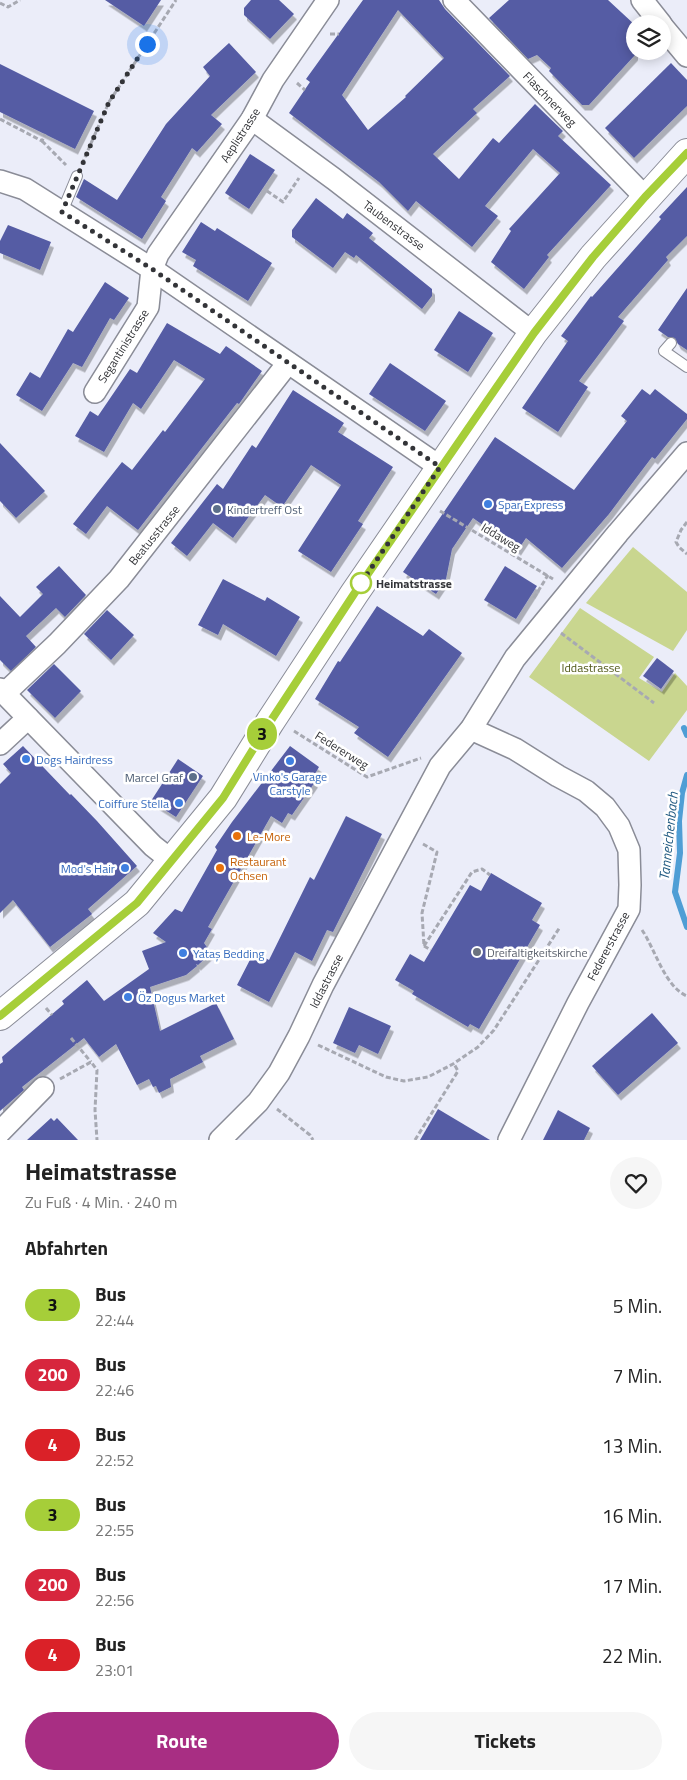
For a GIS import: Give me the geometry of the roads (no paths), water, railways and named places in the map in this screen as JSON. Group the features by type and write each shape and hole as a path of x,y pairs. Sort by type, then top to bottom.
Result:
{"main road":[{"path":"0,1016 137,903 223,798 333,626 440,467 534,333 593,257 687,152"}],"street":[{"name":"Aeplistrasse","path":"152,269 158,254 252,119 273,80 328,0"},
{"name":"Flaschnerweg","path":"454,0 645,197"},
{"path":"642,0 654,15"},
{"path":"671,36 687,56"},
{"name":"Taubenstrasse","path":"252,119 334,179 534,333"},
{"path":"0,181 25,189 152,269 440,467"},
{"name":"Segantinistrasse","path":"94,392 148,306 152,269"},
{"name":"Beatusstrasse","path":"2,691 57,644 119,579 288,363"},
{"name":"Iddastrasse","path":"220,1140 258,1102 279,1073 300,1036 323,985 440,766 471,729 515,658 687,453"},
{"path":"2,691 153,846 172,861"},
{"path":"0,744 28,718"},
{"name":"Federerstrasse","path":"471,729 515,749 586,791 605,806 619,826 629,850 629,909 578,1003 509,1140"},
{"path":"0,1132 43,1088"}],"lane":[{"path":"62,212 77,176"},
{"path":"671,342 664,351 687,367"}],"waterway":[{"name":"Tanneichenbach","path":"684,728 687,735"},
{"name":"Tanneichenbach","path":"687,775 682,793 679,821 680,853 675,892 687,927"}],"place":[{"name":"Spar Express","path":"488,504"},
{"name":"Kindertreff Ost","path":"217,509"},
{"name":"Heimatstrasse","path":"361,583"},
{"name":"Dogs Hairdress","path":"26,759"},
{"name":"Vinko's Garage Carstyle","path":"290,761"},
{"name":"Marcel Graf","path":"193,777"},
{"name":"Coiffure Stella","path":"179,803"},
{"name":"Le-More","path":"237,836"},
{"name":"Mod's Hair","path":"125,868"},
{"name":"Restaurant Ochsen","path":"220,868"},
{"name":"Dreifaltigkeitskirche","path":"477,952"},
{"name":"Yataş Bedding","path":"183,953"},
{"name":"Öz Dogus Market","path":"128,997"}]}
